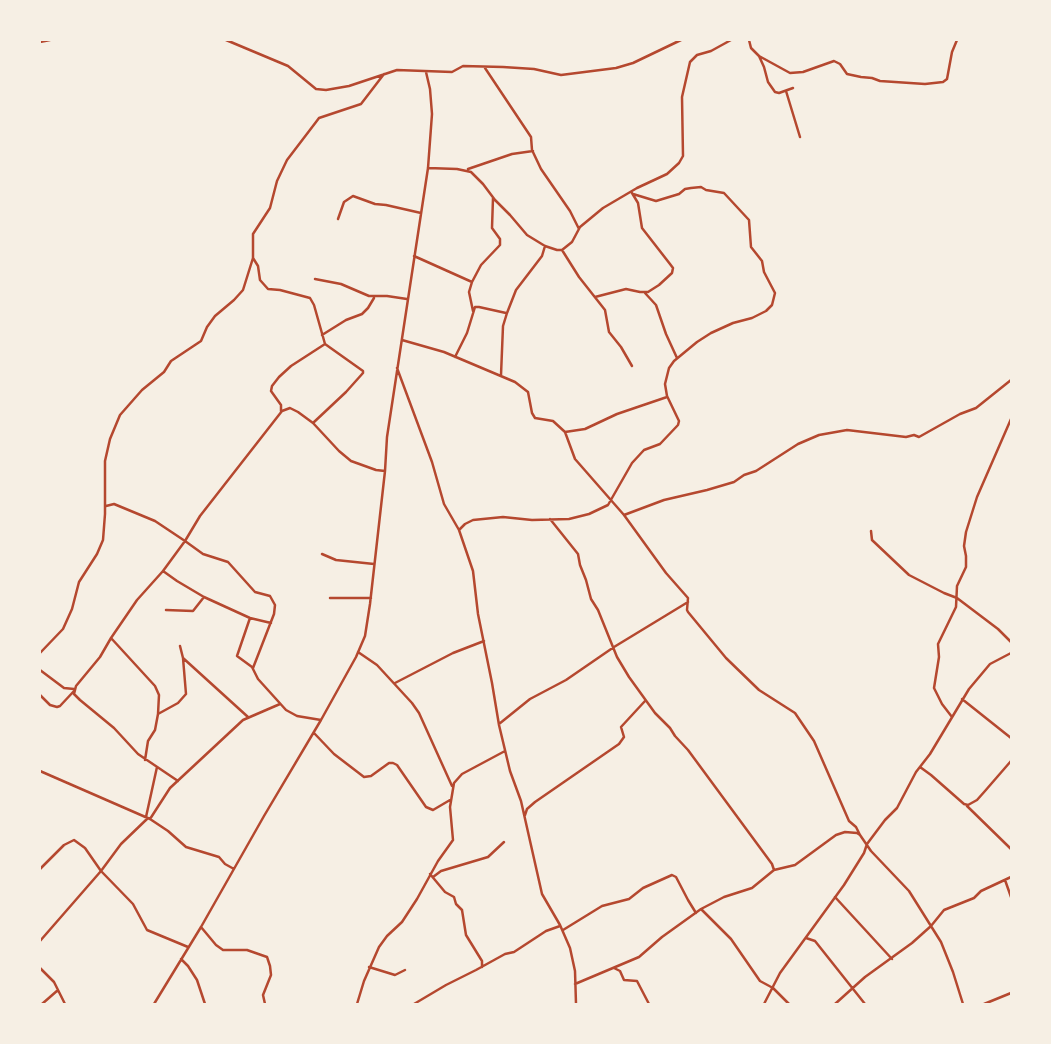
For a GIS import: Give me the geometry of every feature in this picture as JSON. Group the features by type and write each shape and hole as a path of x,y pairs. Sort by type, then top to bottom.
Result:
{"street":[{"path":"40,42 50,40"},
{"path":"226,40 288,66 319,90 349,86 398,70 452,72 463,66 534,69 561,74 623,66 681,40"},
{"path":"428,168 466,170 471,172 481,180 493,198 510,214 527,235 545,246 562,250 572,242 579,229 603,208 668,174 680,163 683,156 682,97 690,62 697,55 711,51 731,40"},
{"path":"749,40 751,48 759,56 790,73 803,72 834,61 840,64 847,74 880,81 925,84 943,82 947,79 952,52 957,40"},
{"path":"759,56 765,68 768,82 775,92 793,88"},
{"path":"486,68 531,137 533,151 544,174 570,210 579,229"},
{"path":"154,1004 322,720 365,636 385,471 387,436 428,168 432,114 430,89 426,72"},
{"path":"40,653 63,629 72,608 79,582 97,554 104,535 106,456 110,439 120,415 142,390 165,371 171,361 202,340 207,327 215,316 243,290 252,258 253,234 270,208 277,181 287,160 320,118 363,103 384,74"},
{"path":"786,91 800,137"},
{"path":"466,170 512,154 533,151"},
{"path":"459,530 473,520 504,517 532,520 569,518 589,514 604,508 612,500 616,488 632,463 644,450 658,445 678,425 679,421 667,396 665,384 669,368 677,358 711,333 733,323 752,318 766,311 772,305 775,293 764,272 762,261 752,248 749,220 724,193 700,187 691,188 656,201 632,193"},
{"path":"595,297 626,289 645,293 653,290 670,276 673,268 642,228 638,203 632,193"},
{"path":"338,219 344,202 353,196 375,204 421,213"},
{"path":"455,357 473,316 469,292 472,282 481,265 500,246 500,239 492,228 493,198"},
{"path":"501,375 503,326 506,313 516,290 542,256 545,246"},
{"path":"562,250 579,277 607,314 609,332 621,347 632,366"},
{"path":"414,256 472,282"},
{"path":"252,258 258,266 260,280 268,289 280,290 310,298 314,305 325,344 362,369 363,373 346,392 313,423"},
{"path":"315,279 341,284 375,297 387,296 408,299"},
{"path":"645,293 656,305 677,358"},
{"path":"322,335 346,320 362,314 375,297"},
{"path":"473,311 477,307 506,313"},
{"path":"402,340 444,352 516,382 528,392 532,413 535,418 553,422 565,432 575,459 599,488 612,500 662,567 688,598 688,612 726,658 760,690 795,713 814,741 850,822 856,827 866,844 903,884 931,926 948,957 964,1004"},
{"path":"280,412 281,405 271,391 272,386 292,366 325,344"},
{"path":"397,367 432,462 444,504 459,530 473,570 484,641 505,751 524,816 542,894 560,925 570,948 575,971 576,1004"},
{"path":"624,515 664,500 734,482 756,471 798,444 819,435 847,430 906,437 920,436 960,414 976,408 1011,380"},
{"path":"565,432 585,429 617,414 667,396"},
{"path":"40,695 50,705 57,707 74,690 100,657 141,596 164,571 200,516 280,412 287,408 294,410 313,423 339,451 352,461 376,470 385,471"},
{"path":"952,717 942,704 934,685 939,657 938,644 954,612 957,586 966,567 964,546 966,532 977,497 1011,419"},
{"path":"106,506 114,504 150,519 185,540 202,554 228,562 256,594 270,596 275,605 271,623 253,668"},
{"path":"550,519 578,555 591,599 598,610 628,678 645,701 688,750 772,864 774,870"},
{"path":"871,531 872,540 909,575 957,598 998,629 1011,642"},
{"path":"322,554 336,560 374,564"},
{"path":"164,571 204,597 250,618 271,623"},
{"path":"166,610 193,611 204,597"},
{"path":"330,598 371,598"},
{"path":"499,725 530,699 566,680 614,647 688,602"},
{"path":"250,618 236,655 253,668 258,679 280,704 292,714 322,720"},
{"path":"111,638 158,691 160,699 155,730 148,741 145,760"},
{"path":"395,683 453,653 484,641"},
{"path":"158,714 178,704 185,697 183,658 180,646"},
{"path":"358,652 377,665 412,703 419,713 453,787"},
{"path":"764,1004 780,973 856,868 866,844 897,808 968,689 990,664 1011,653"},
{"path":"183,658 248,717"},
{"path":"40,670 64,688 74,690"},
{"path":"74,690 75,695 114,728 138,754 178,781"},
{"path":"962,699 1011,738"},
{"path":"524,816 527,809 535,802 623,739 621,727 645,701"},
{"path":"40,941 101,871 121,844 148,818 166,793 178,781 243,720 280,704"},
{"path":"313,733 334,754 364,777 371,776 389,763 393,763 397,765 426,807 433,810 450,800"},
{"path":"357,1004 369,967 379,947 386,936 402,922 453,839 450,800 456,780 462,774 505,751"},
{"path":"966,805 977,800 1011,761"},
{"path":"148,818 157,767"},
{"path":"920,767 966,805 1011,849"},
{"path":"40,771 148,818 186,847 219,858 234,869"},
{"path":"575,984 642,955 662,937 701,909 724,897 752,888 774,870 795,865 842,833 857,833 860,835"},
{"path":"40,868 64,845 72,840 85,848 101,871 133,904 147,930 188,947"},
{"path":"433,877 441,871 488,857 504,842"},
{"path":"430,874 445,892 454,897 456,904 462,910 466,935 482,961 482,967"},
{"path":"562,930 602,906 629,899 642,888 672,875 676,877 696,913"},
{"path":"835,1004 865,977 892,959 931,926 944,910 974,898 981,891 1011,877"},
{"path":"1005,880 1011,897"},
{"path":"835,897 892,959"},
{"path":"701,909 731,939 761,982 773,988 788,1004"},
{"path":"414,1004 505,954 514,952 546,931 560,925"},
{"path":"201,927 216,945 223,950 247,950 266,957 270,966 271,976 264,994 265,1004"},
{"path":"806,938 815,941 865,1004"},
{"path":"181,959 197,980 205,1004"},
{"path":"369,967 396,975 405,970"},
{"path":"40,968 51,978 65,1004"},
{"path":"613,968 620,971 624,980 637,981 649,1004"},
{"path":"42,1004 58,990"},
{"path":"984,1004 1011,993"}]}
